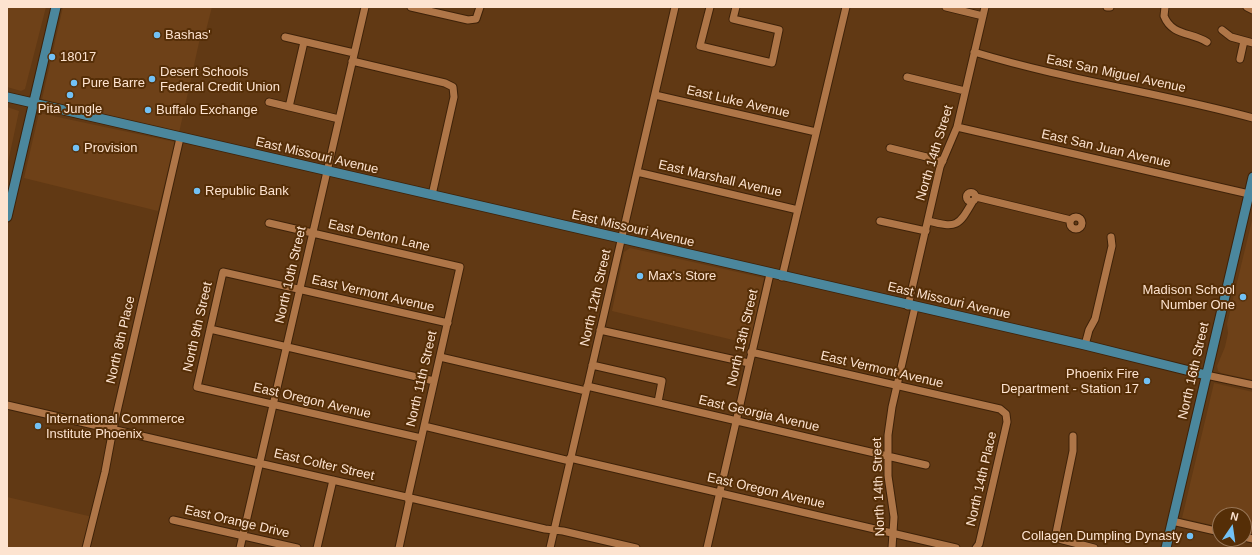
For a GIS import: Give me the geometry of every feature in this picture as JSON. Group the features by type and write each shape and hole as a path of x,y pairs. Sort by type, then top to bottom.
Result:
{"main road":[{"path":"7,217 56,7"},
{"name":"East Missouri Avenue","path":"7,97 1206,375"},
{"name":"North 16th Street","path":"1166,548 1253,177"}],"street":[{"name":"North 10th Street","path":"240,548 365,7"},
{"path":"411,7 468,20 476,19 480,7"},
{"name":"North 12th Street","path":"550,548 675,7"},
{"path":"710,7 700,46 772,63 779,30 733,19 736,7"},
{"path":"782,277 846,7"},
{"path":"946,7 983,16"},
{"name":"North 14th Street","path":"892,548 894,517 888,476 888,435 928,221 943,160 957,127 985,7"},
{"path":"1165,7 1164,16 1172,28 1179,32 1200,37 1207,42"},
{"path":"1247,7 1253,10"},
{"path":"1222,30 1231,37 1253,43"},
{"path":"285,37 445,83 453,87 454,97 432,195"},
{"path":"1240,59 1244,41"},
{"path":"289,107 304,42"},
{"name":"East San Miguel Avenue","path":"974,52 1062,76 1170,97 1253,118"},
{"path":"907,77 966,91"},
{"name":"East Luke Avenue","path":"655,95 816,132"},
{"path":"269,102 339,119"},
{"name":"East San Juan Avenue","path":"957,127 1249,194"},
{"name":"North 8th Place","path":"86,548 105,472 113,429 180,138"},
{"path":"890,148 943,160"},
{"name":"East Marshall Avenue","path":"637,172 798,210"},
{"path":"928,221 948,226 955,225 964,216 974,199 1071,220"},
{"path":"880,221 926,231"},
{"name":"East Denton Lane","path":"269,223 460,267"},
{"path":"1085,346 1095,320 1112,246 1111,237"},
{"name":"North 11th Street","path":"399,548 409,502 408,497 460,267"},
{"name":"East Vermont Avenue","path":"223,272 448,323"},
{"name":"North 9th Street","path":"197,387 223,272"},
{"name":"North 13th Street","path":"707,548 770,274"},
{"path":"210,328 286,348 434,381"},
{"path":"600,330 749,363"},
{"name":"East Vermont Avenue","path":"752,352 1000,409 1006,414"},
{"name":"East Georgia Avenue","path":"440,357 587,389 658,402 926,465"},
{"path":"592,365 662,381 658,402"},
{"name":"East Missouri Avenue","path":"1206,375 1253,385"},
{"name":"East Oregon Avenue","path":"197,387 421,438"},
{"name":"East Colter Street","path":"7,405 636,548"},
{"name":"North 14th Place","path":"976,548 979,544 1007,422 1006,414"},
{"name":"East Oregon Avenue","path":"424,426 719,492 956,548"},
{"path":"1073,436 1073,451 1055,538 1094,548"},
{"path":"317,548 333,480"},
{"name":"East Orange Drive","path":"173,520 297,548"},
{"path":"1172,521 1212,530"}],"shaded area":[{"path":"7,7 46,7 25,89 21,91 7,87"},
{"path":"63,7 212,7 204,38 200,38 179,133 42,99"},
{"path":"7,107 19,111 7,167"},
{"path":"39,113 175,142 158,211 24,178"},
{"name":"Madison School Number One","path":"1253,216 1253,380 1221,373 1218,371 1217,366 1225,347 1228,333 1227,324"},
{"path":"630,248 764,278 750,344 612,311 624,252"},
{"path":"1214,383 1253,392 1252,534 1252,507 1212,507 1212,525 1182,518"},
{"path":"7,497 97,518 90,548 7,548"}],"place":[{"name":"Bashas'","path":"157,35"},
{"name":"18017","path":"52,57"},
{"name":"Desert Schools Federal Credit Union","path":"152,79"},
{"name":"Pure Barre","path":"74,83"},
{"name":"Pita Jungle","path":"70,95"},
{"name":"Buffalo Exchange","path":"148,110"},
{"name":"Provision","path":"76,148"},
{"name":"Republic Bank","path":"197,191"},
{"name":"Max's Store","path":"640,276"},
{"name":"Madison School Number One","path":"1243,297"},
{"name":"Phoenix Fire Department - Station 17","path":"1147,381"},
{"name":"International Commerce Institute Phoenix","path":"38,426"},
{"name":"Collagen Dumpling Dynasty","path":"1190,536"}]}
